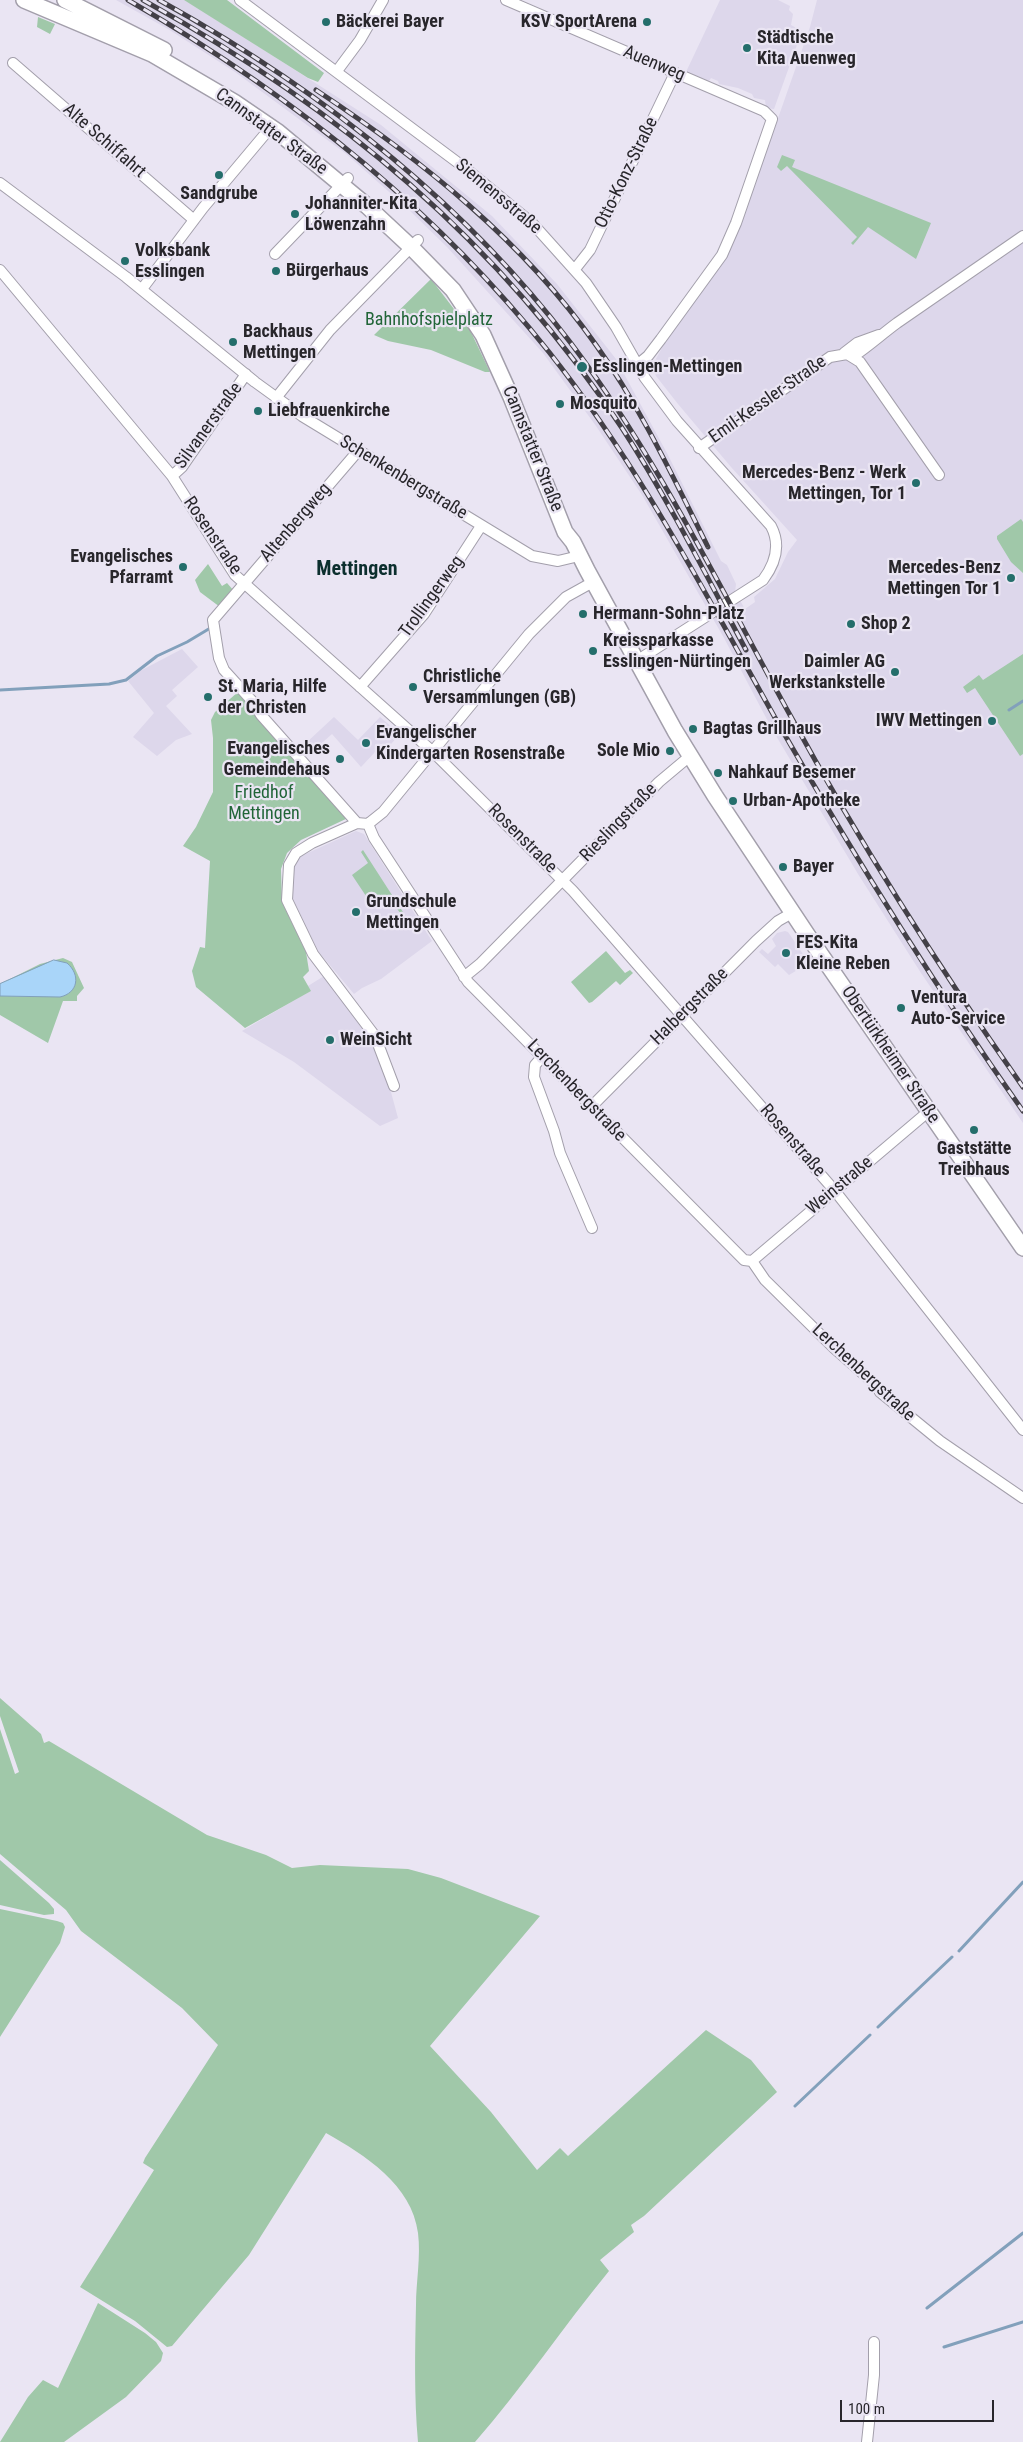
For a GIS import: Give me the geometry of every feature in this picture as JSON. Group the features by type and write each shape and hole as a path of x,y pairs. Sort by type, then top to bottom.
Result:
{"main road":[{"name":"Cannstatter Straße","path":"24,0 152,54 219,92 345,181"},
{"name":"Cannstatter Straße","path":"65,0 141,37 228,88 272,118 457,282 490,330 508,367 572,527 573,542 620,629"},
{"name":"Obertürkheimer Straße","path":"620,629 690,756 792,913 1023,1248"}],"street":[{"name":"Siemensstraße","path":"240,0 502,196 533,224 575,269 616,327 637,365 665,406 699,448"},
{"path":"337,72 360,40 383,0"},
{"name":"Auenweg","path":"506,0 764,111 772,119 772,125 736,223 722,255 648,356 637,365"},
{"name":"Alte Schiffahrt","path":"13,63 194,220"},
{"name":"Otto-Konz-Straße","path":"575,269 590,250 675,73"},
{"path":"142,289 194,220 271,127"},
{"path":"275,254 345,181"},
{"name":"Schenkenbergstraße","path":"0,184 142,289 276,398 315,425 481,526 540,559 562,561 579,556"},
{"name":"Emil-Kessler-Straße","path":"638,660 756,586 769,572 776,556 776,542 771,526 699,448 827,359 849,355 874,343 879,335 1023,236"},
{"path":"276,398 317,344 414,244"},
{"name":"Rosenstraße","path":"0,270 172,476 235,574 432,751 563,880 836,1191 1023,1430"},
{"path":"849,355 860,362 939,475"},
{"name":"Silvanerstraße","path":"172,476 182,466 246,374"},
{"name":"Altenbergweg","path":"357,823 224,670 219,658 214,618 358,451"},
{"name":"Trollingerweg","path":"360,687 424,614 481,526"},
{"path":"394,1086 375,1036 313,954 287,900 288,868 296,853 312,843 357,823 368,824 383,812 535,628 566,597 593,582"},
{"name":"Rieslingstraße","path":"464,977 480,964 659,782 690,756"},
{"name":"Lerchenbergstraße","path":"368,824 374,838 464,977 744,1260 752,1261 765,1280 834,1348 876,1385 880,1392 946,1445 1023,1498"},
{"name":"Halbergstraße","path":"592,1106 762,936 778,921 792,913"},
{"path":"542,1056 535,1065 533,1075 560,1153 592,1228"},
{"name":"Weinstraße","path":"752,1261 929,1112"},
{"path":"867,2442 874,2370 874,2342"}],"shaded area":[{"path":"116,0 184,0 195,6 381,125 492,216 557,284 616,359 668,455 721,561 727,565 736,584 735,592 745,609 755,602 754,597 775,579 788,552 797,540 731,467 678,404 656,376 652,366 667,339 721,265 756,181 810,27 817,0 1023,0 1023,1123 921,973 858,874 772,729 724,638 642,495 596,426 543,353 447,247 405,206 345,153 235,72 168,29"},
{"name":"Städtische Kita Auenweg","path":"720,0 778,0 790,6 789,10 793,14 791,25 802,31 774,109 766,108 765,100 754,98 752,94 738,88 719,84 718,81 711,78 709,81 686,72"},
{"path":"182,649 198,667 172,690 177,696 166,706 192,734 176,740 157,756 133,737 154,713 128,681 140,671"},
{"name":"Evangelischer Kindergarten Rosenstraße","path":"334,717 358,740 380,717 400,734 382,754 377,750 361,767 332,734 314,750 307,742"},
{"name":"Grundschule Mettingen","path":"356,831 364,834 432,941 381,979 354,994 318,951 292,897 294,868 299,857"},
{"name":"FES-Kita Kleine Reben","path":"788,932 809,963 789,975 778,964 775,967 759,952 762,949 768,954 776,946 772,939 777,933"},
{"path":"324,976 358,1019 373,1044 385,1070 398,1118 380,1126 294,1062 242,1031 310,991 308,986"}],"green space":[{"path":"184,0 227,0 324,73 318,82 308,78"},
{"path":"38,17 55,24 50,34 37,27"},
{"path":"782,155 795,160 792,167 931,223 916,259 868,227 853,245 851,243 857,237 787,166 781,171 777,167"},
{"name":"Bahnhofspielplatz","path":"431,279 470,330 490,372 485,372 431,350 388,341 374,335"},
{"path":"1021,519 1023,522 1023,573 1011,562 997,539 997,536"},
{"path":"208,564 222,586 227,583 234,591 220,607 200,592 195,580"},
{"path":"1023,654 1023,754 1020,756 975,688 967,693 963,687 979,675 983,680"},
{"name":"Friedhof Mettingen","path":"238,692 348,818 301,840 287,853 281,869 282,902 306,952 309,971 303,977 311,991 245,1028 196,987 192,971 200,947 205,948 210,861 183,846 196,827 213,792 211,720 215,712"},
{"path":"363,850 410,923 408,925 390,898 374,908 352,875 368,863 361,852"},
{"path":"606,951 625,973 630,970 633,973 620,985 616,981 589,1003 571,982"},
{"path":"63,958 72,962 84,988 77,996 77,1001 63,1001 48,1043 0,1015 0,984 40,964"},
{"path":"0,1698 41,1734 44,1743 49,1741 207,1835 266,1855 292,1868 320,1865 408,1869 441,1878 540,1916 430,2046 491,2112 537,2170 560,2148 568,2156 706,2030 751,2060 777,2092 644,2216 631,2225 634,2232 600,2260 609,2271 510,2400 475,2442 418,2442 415,2356 419,2251 418,2233 414,2216 407,2200 384,2173 356,2151 326,2133 249,2255 172,2346 167,2347 135,2321 80,2287 154,2170 143,2163 145,2158 218,2045 182,2008 81,1931 66,1910 0,1854 0,1729 15,1774 19,1772 0,1716"},
{"path":"0,1860 49,1903 54,1909 54,1914 44,1915 0,1905"},
{"path":"0,1909 57,1921 63,1923 65,1927 60,1943 0,2037"},
{"path":"98,2303 156,2342 163,2353 161,2361 126,2397 64,2442 0,2442 28,2397 43,2380 58,2388"}],"water":[{"path":"54,960 67,963 74,973 76,978 71,992 60,997 0,996 0,984"}],"waterway":[{"path":"0,690 109,684 126,680 157,656 187,642 212,627"},
{"path":"1009,710 1023,701"},
{"path":"959,1951 1023,1882"},
{"path":"878,2027 952,1957"},
{"path":"795,2106 870,2035"},
{"path":"927,2308 1023,2233"},
{"path":"944,2347 1023,2322"}],"railway":[{"path":"128,0 245,73 355,156 407,201 457,249 504,299 549,352 583,397 644,489 673,536 810,779 868,876 928,971 1023,1111"},
{"path":"143,0 215,42 283,86 348,133 409,184 468,238 522,297 574,360 622,428 671,510 746,650"},
{"path":"159,0 274,70 382,150 482,240 570,342 632,431 687,524 817,763 872,858 961,997 1023,1087"},
{"path":"316,90 394,145 468,205 503,237 567,307 596,345 628,394 656,444 708,547"}],"place":[{"name":"Bäckerei Bayer","path":"326,22"},
{"name":"KSV SportArena","path":"647,22"},
{"name":"Städtische Kita Auenweg","path":"747,48"},
{"name":"Sandgrube","path":"219,175"},
{"name":"Johanniter-Kita Löwenzahn","path":"295,214"},
{"name":"Volksbank Esslingen","path":"125,261"},
{"name":"Bürgerhaus","path":"276,271"},
{"name":"Backhaus Mettingen","path":"233,342"},
{"name":"Esslingen-Mettingen","path":"582,367"},
{"name":"Mosquito","path":"560,404"},
{"name":"Liebfrauenkirche","path":"258,411"},
{"name":"Mercedes-Benz - Werk Mettingen, Tor 1","path":"916,483"},
{"name":"Evangelisches Pfarramt","path":"183,567"},
{"name":"Mercedes-Benz Mettingen Tor 1","path":"1011,578"},
{"name":"Hermann-Sohn-Platz","path":"583,614"},
{"name":"Shop 2","path":"851,624"},
{"name":"Kreissparkasse Esslingen-Nürtingen","path":"593,651"},
{"name":"Daimler AG Werkstankstelle","path":"895,672"},
{"name":"Christliche Versammlungen (GB)","path":"413,687"},
{"name":"St. Maria, Hilfe der Christen","path":"208,697"},
{"name":"IWV Mettingen","path":"992,721"},
{"name":"Bagtas Grillhaus","path":"693,729"},
{"name":"Evangelischer Kindergarten Rosenstraße","path":"366,743"},
{"name":"Sole Mio","path":"670,751"},
{"name":"Evangelisches Gemeindehaus","path":"340,759"},
{"name":"Nahkauf Besemer","path":"718,773"},
{"name":"Urban-Apotheke","path":"733,801"},
{"name":"Bayer","path":"783,867"},
{"name":"Grundschule Mettingen","path":"356,912"},
{"name":"FES-Kita Kleine Reben","path":"786,953"},
{"name":"Ventura Auto-Service","path":"901,1008"},
{"name":"WeinSicht","path":"330,1040"},
{"name":"Gaststätte Treibhaus","path":"974,1130"}],"district":[{"name":"Mettingen","path":"357,570"}]}
